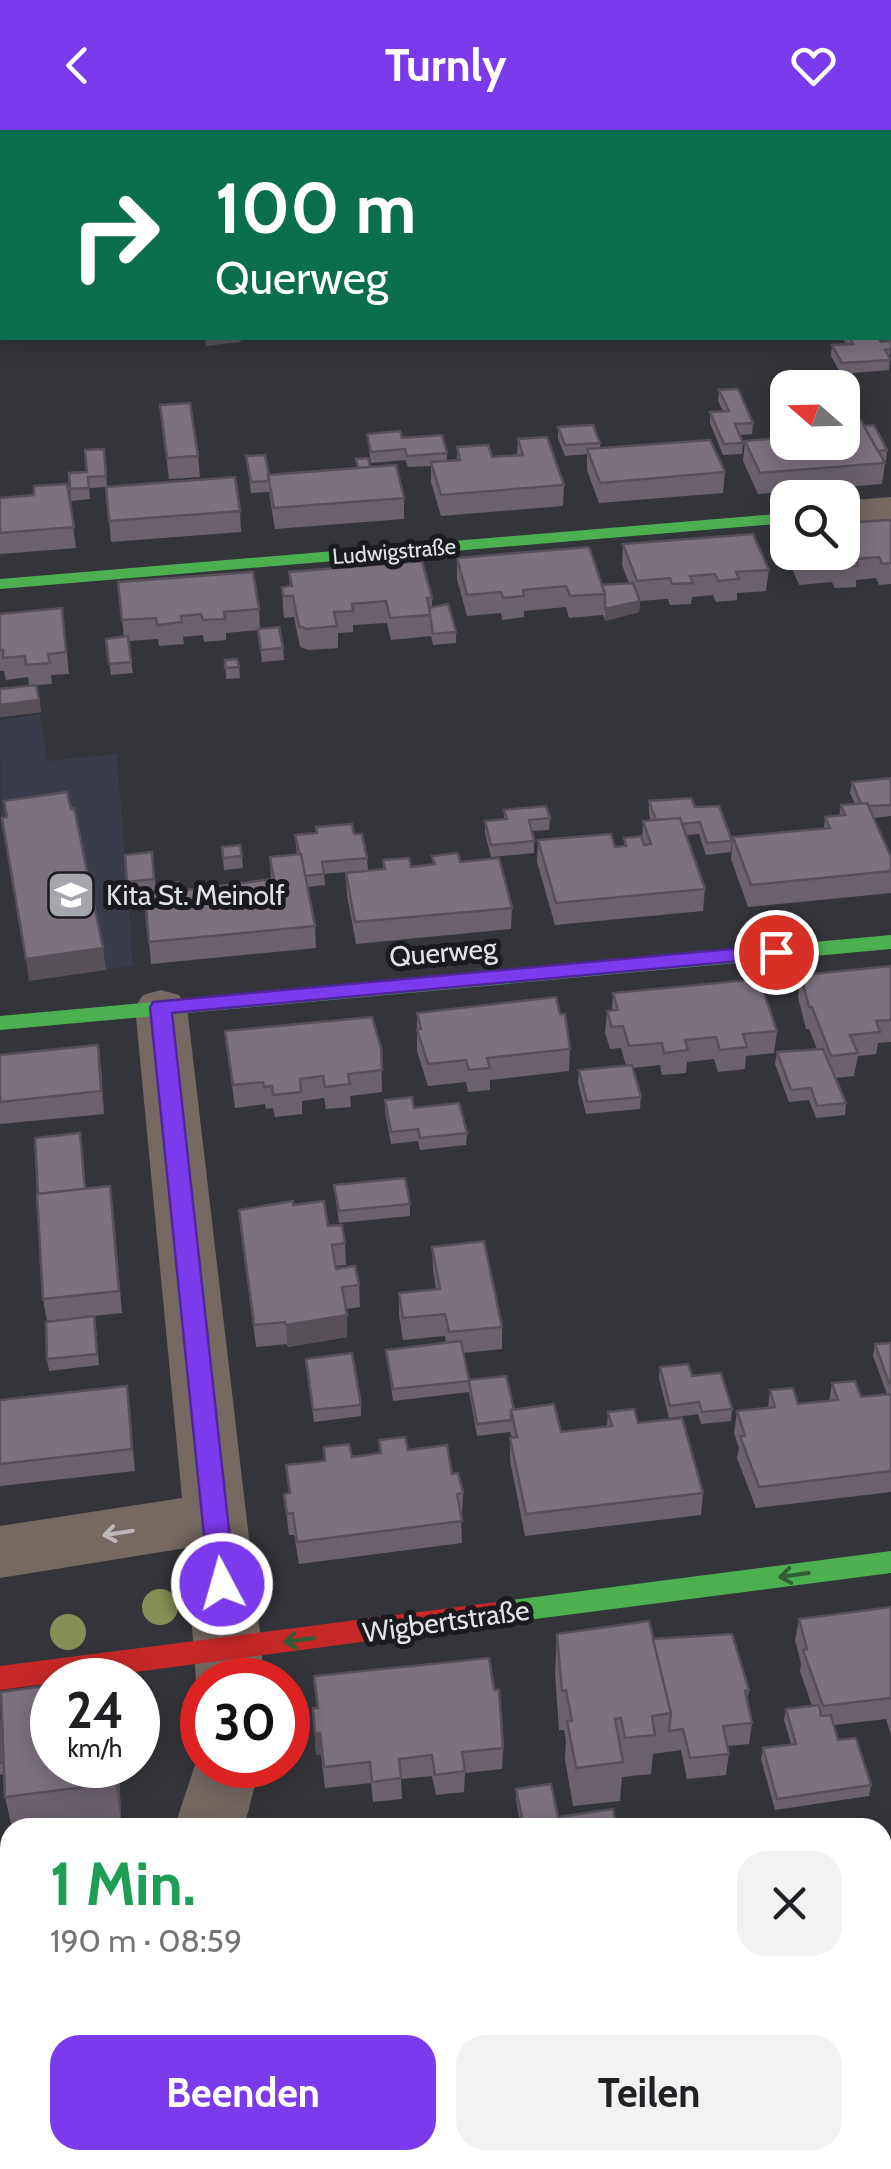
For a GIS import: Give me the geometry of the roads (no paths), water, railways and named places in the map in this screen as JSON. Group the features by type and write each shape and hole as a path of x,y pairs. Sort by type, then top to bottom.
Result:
{"street":[{"path":"860,512 891,509"},
{"name":"Ludwigstraße","path":"0,584 770,520"},
{"name":"Querweg","path":"0,1023 891,942"},
{"path":"161,1007 228,1658"},
{"path":"0,1552 214,1518"},
{"name":"Wigbertstraße","path":"274,1658 891,1562"},
{"name":"Wigbertstraße","path":"0,1678 180,1668"},
{"path":"212,1818 220,1788"}],"place":[{"name":"Kita St. Meinolf","path":"71,895"}]}
